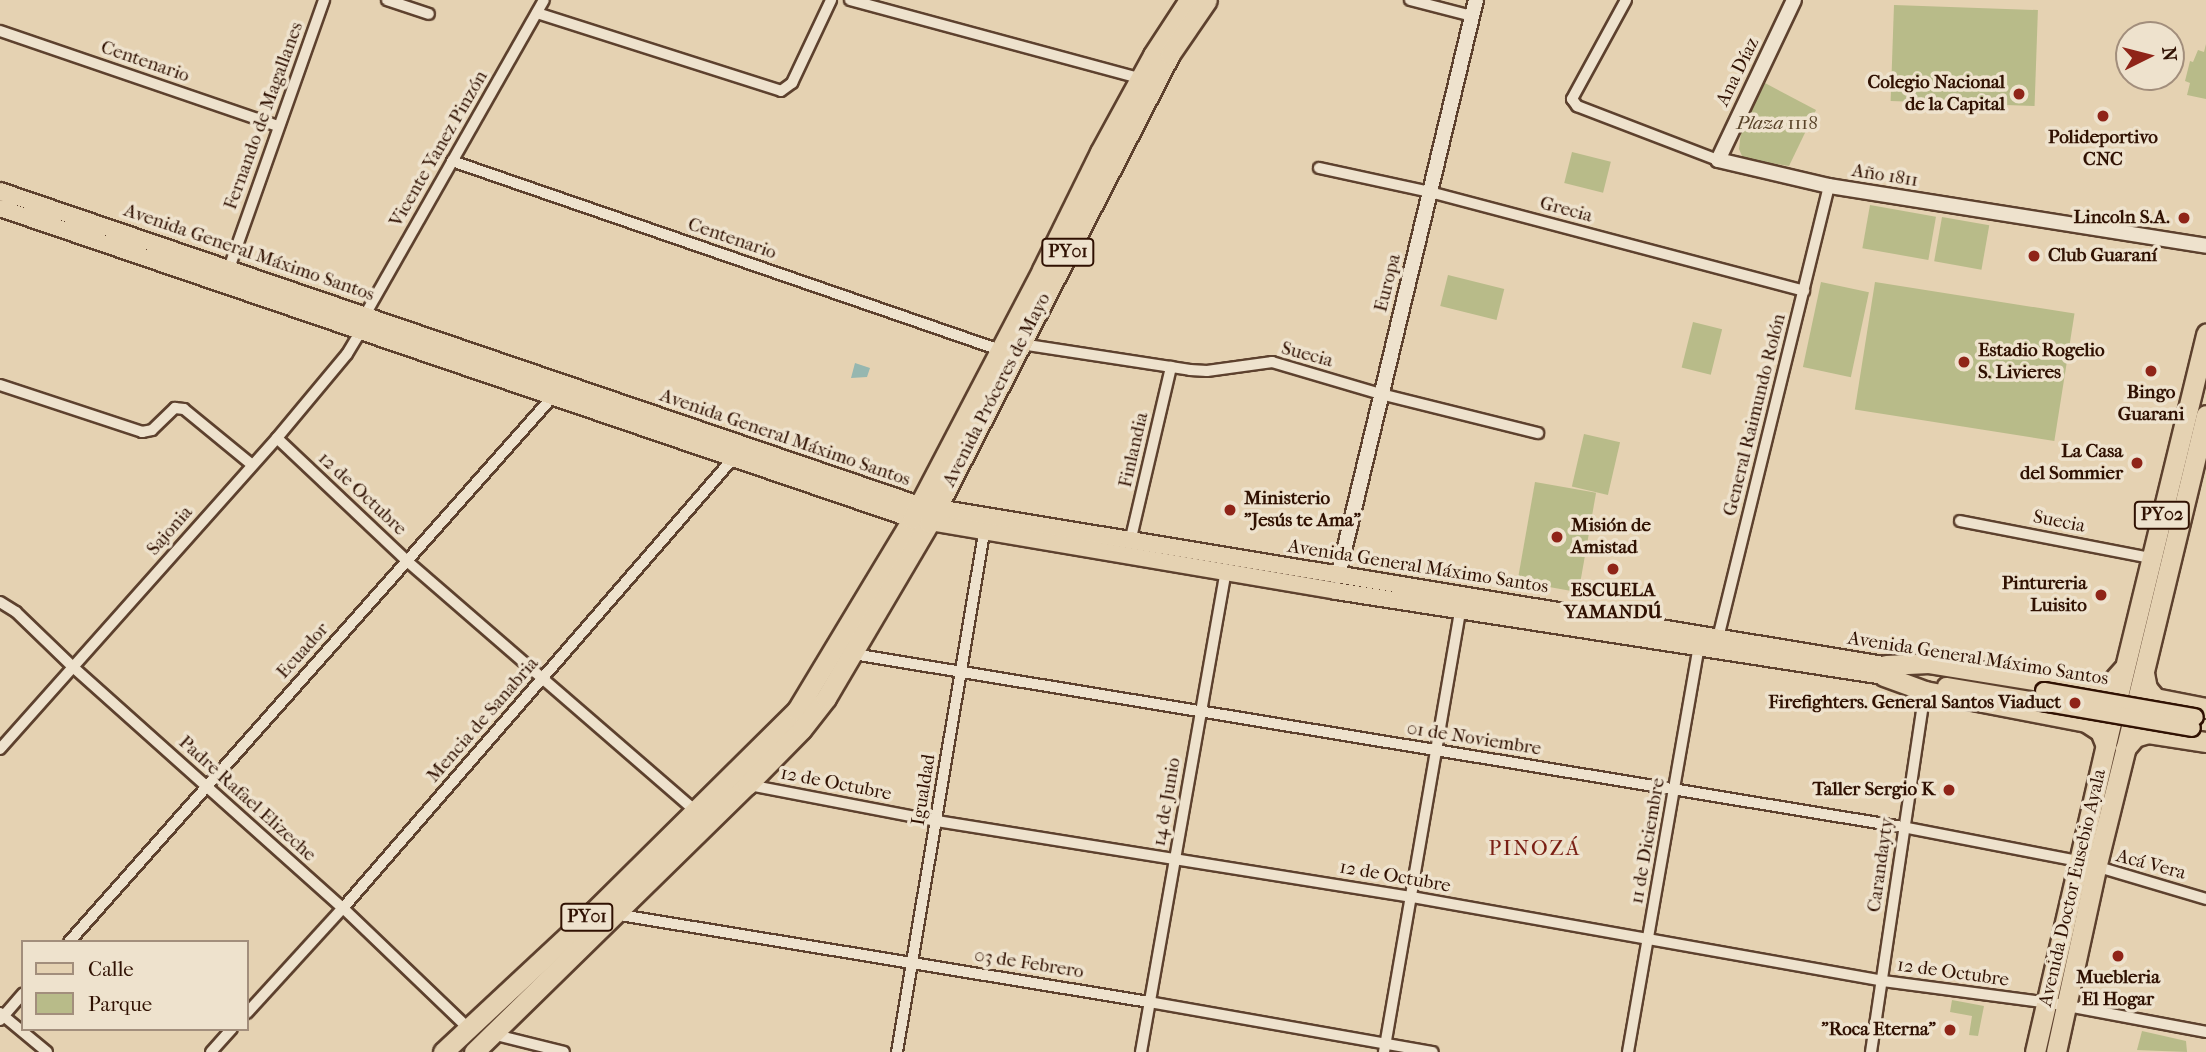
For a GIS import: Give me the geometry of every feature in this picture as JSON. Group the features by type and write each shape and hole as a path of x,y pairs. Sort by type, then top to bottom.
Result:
{"highway":[{"name":"Avenida Próceres de Mayo","path":"924,514 1000,349 1140,78 1189,0"},
{"name":"Avenida Próceres de Mayo","path":"924,514 1021,344 1170,54 1206,0"},
{"name":"PY02","path":"2206,334 2203,363 2151,558 2126,665 2127,698 2144,673 2206,415"},
{"name":"PY01","path":"474,1052 618,914 703,817 738,782 816,713 853,654 924,514"},
{"name":"PY01","path":"738,782 797,710 924,514"},
{"path":"1885,671 1929,663 2096,690 2108,687 2126,665"},
{"path":"1885,671 1926,687 2086,722 2116,748 2148,733 2206,742"},
{"path":"2144,673 2147,688 2155,698 2206,708"},
{"name":"Avenida Doctor Eusebio Ayala","path":"2111,724 2116,748"},
{"name":"Avenida Doctor Eusebio Ayala","path":"2056,1052 2057,1004 2087,865 2116,748 2131,727"},
{"name":"PY01","path":"443,1052 594,911 703,817"},
{"name":"Avenida Doctor Eusebio Ayala","path":"2035,1052 2057,1004"}],"main road":[{"name":"Europa","path":"1338,576 1476,0"},
{"name":"Ana Díaz","path":"1718,160 1794,0"},
{"name":"Año 1811","path":"1718,160 1829,186 2206,246"},
{"name":"Avenida General Máximo Santos","path":"0,191 226,276 361,331 559,390"},
{"name":"Avenida General Máximo Santos","path":"0,208 365,315 559,390 739,453 984,533 1227,565 1885,671 2206,719"},
{"name":"Avenida General Máximo Santos","path":"924,514 1130,542 1227,565 1338,576 1461,603"},
{"name":"Avenida General Máximo Santos","path":"1926,687 1961,682 2206,730"}],"street":[{"name":"Fernando de Magallanes","path":"226,276 324,0"},
{"path":"387,0 429,13"},
{"name":"Vicente Yanez Pinzón","path":"361,331 365,315 544,0"},
{"path":"537,13 776,91 785,90 792,83 831,0"},
{"path":"850,0 1140,78"},
{"path":"1410,0 1472,16"},
{"name":"Año 1811","path":"1626,0 1572,99 1577,106 1718,160"},
{"name":"Centenario","path":"0,31 278,126"},
{"name":"Centenario","path":"452,161 1000,349"},
{"name":"Grecia","path":"1319,168 1430,192 1804,291"},
{"name":"General Raimundo Rolón","path":"1708,643 1804,291 1829,186"},
{"name":"Sajonia","path":"0,749 251,464 277,438 347,354 361,331"},
{"name":"Suecia","path":"1021,344 1207,371 1272,362 1381,394 1538,433"},
{"name":"Finlandia","path":"1130,542 1171,367"},
{"path":"0,385 142,432 152,430 175,408 184,409 251,464"},
{"name":"Ecuador","path":"71,940 559,390"},
{"name":"12 de Octubre","path":"277,438 407,561 703,817"},
{"name":"Mencia de Sanabria","path":"248,1012 343,908 739,453"},
{"name":"Suecia","path":"1960,521 2151,558"},
{"name":"Igualdad","path":"897,1052 984,533"},
{"name":"14 de Junio","path":"1140,1052 1227,565"},
{"name":"Padre Rafael Elizeche","path":"0,602 16,612 73,667 343,908 467,1027"},
{"path":"1385,1048 1438,751 1461,603"},
{"name":"11 de Diciembre","path":"1628,1052 1675,790 1708,643"},
{"name":"01 de Noviembre","path":"853,654 1903,827 2087,865"},
{"name":"Carandayty","path":"1871,1052 1926,687"},
{"name":"12 de Octubre","path":"738,782 937,821 1412,897 1883,981 2057,1004 2206,1032"},
{"name":"Acá Vera","path":"2087,865 2206,899"},
{"name":"03 de Febrero","path":"594,911 1149,1002 1385,1048 1433,1052"},
{"path":"21,996 1,1016 47,1052"},
{"path":"467,1027 564,1052"},
{"path":"211,1052 230,1031"}],"green space":[{"path":"1894,5 2038,10 2035,106 1891,101"},
{"path":"2206,44 2206,99 2187,95 2190,83 2185,81 2190,61 2193,62 2198,50 2204,52"},
{"name":"Plaza 1118","path":"1765,83 1816,110 1789,166 1750,160 1742,156 1739,149 1741,132"},
{"path":"1572,152 1611,162 1603,193 1564,183"},
{"path":"1870,205 1936,217 1928,260 1862,248"},
{"path":"1942,217 1989,225 1981,270 1934,261"},
{"path":"1448,275 1504,289 1497,320 1440,306"},
{"path":"1821,282 1869,292 1851,377 1803,367"},
{"name":"Estadio Rogelio S. Livieres","path":"1875,282 2075,314 2054,441 1855,409"},
{"path":"1693,322 1722,329 1711,375 1682,368"},
{"name":"Misión de Amistad","path":"1584,434 1620,442 1608,495 1572,487"},
{"name":"Misión de Amistad","path":"1535,482 1596,493 1579,592 1517,581"},
{"path":"1952,1000 1984,1006 1978,1036 1969,1035 1972,1016 1950,1012"},
{"path":"2142,1031 2186,1041 2187,1052 2137,1050"}],"water":[{"path":"855,363 870,368 867,377 851,378"}],"place":[{"name":"Colegio Nacional de la Capital","path":"2019,94"},
{"name":"Polideportivo CNC","path":"2103,116"},
{"name":"Lincoln S.A.","path":"2184,218"},
{"name":"Club Guaraní","path":"2034,256"},
{"name":"Estadio Rogelio S. Livieres","path":"1964,362"},
{"name":"Bingo Guarani","path":"2151,371"},
{"name":"La Casa del Sommier","path":"2137,463"},
{"name":"Ministerio \"Jesús te Ama\"","path":"1230,510"},
{"name":"Misión de Amistad","path":"1557,537"},
{"name":"ESCUELA YAMANDÚ","path":"1613,569"},
{"name":"Pintureria Luisito","path":"2101,595"},
{"name":"Firefighters. General Santos Viaduct","path":"2075,703"},
{"name":"Taller Sergio K","path":"1949,790"},
{"name":"Muebleria El Hogar","path":"2118,956"},
{"name":"\"Roca Eterna\"","path":"1950,1030"}],"district":[{"name":"PINOZÁ","path":"1535,848"}]}
